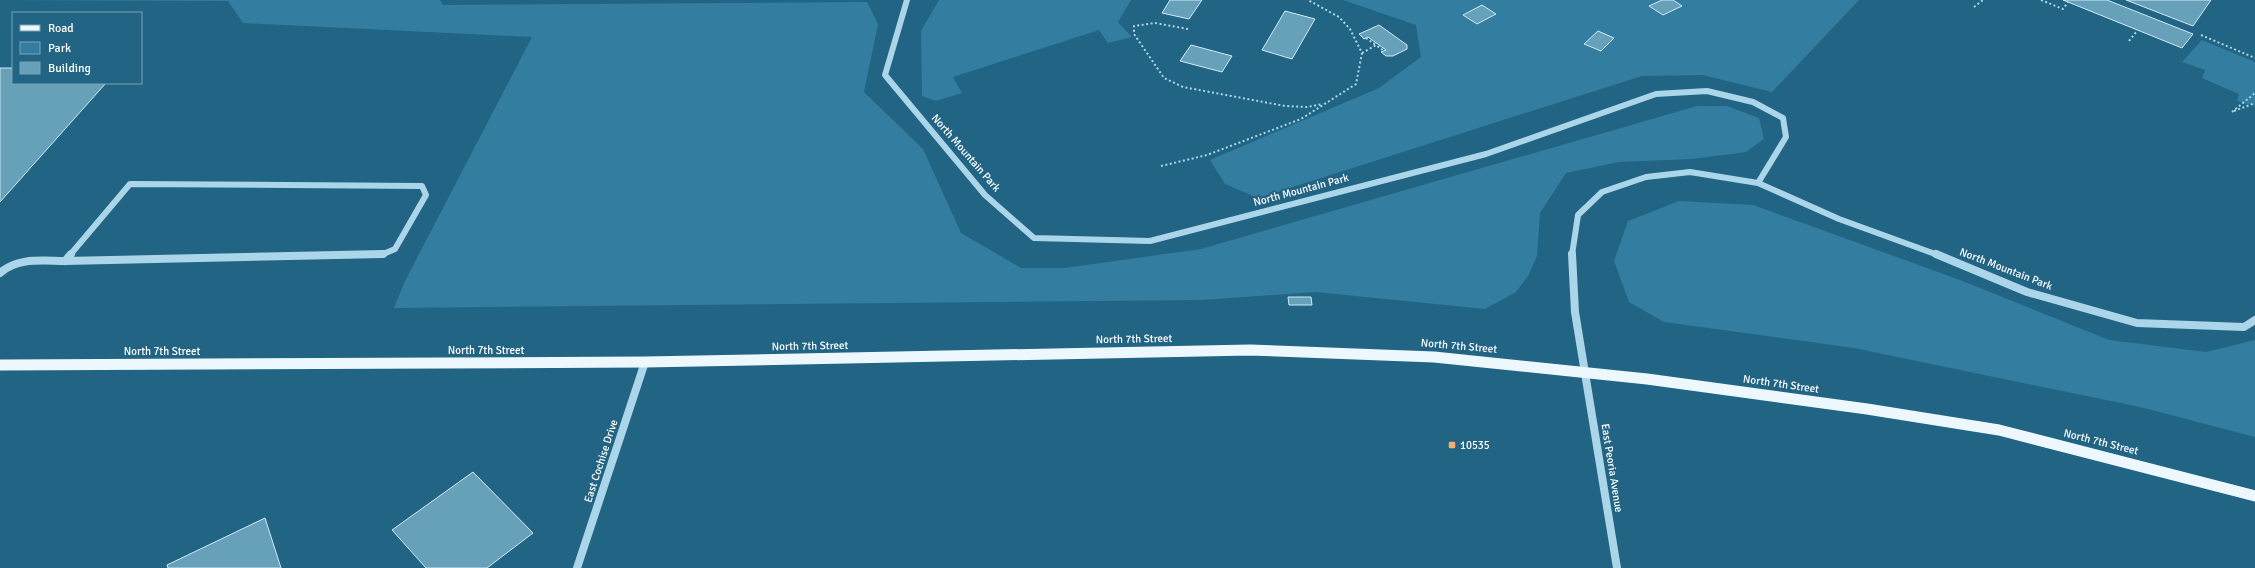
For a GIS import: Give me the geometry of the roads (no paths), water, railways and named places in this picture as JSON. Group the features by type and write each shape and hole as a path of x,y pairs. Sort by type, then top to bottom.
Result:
{"main road":[{"name":"North 7th Street","path":"0,365 645,362 1250,350 1434,357 1586,372 1867,409 1999,430 2255,496"}],"street":[{"name":"North Mountain Park","path":"907,0 885,75 985,195 1034,238 1150,241 1486,154 1656,94 1707,91 1753,102 1783,118 1786,137 1758,183"},
{"name":"North Mountain Park","path":"1586,372 1574,297 1572,248 1578,215 1602,192 1646,177 1690,172 1758,183 1838,219 1915,245 2026,292 2137,324 2244,327 2255,320"},
{"path":"0,273 3,266 25,262 380,255 395,249 426,195 422,186 130,184 65,261"},
{"name":"East Cochise Drive","path":"577,568 645,362"},
{"name":"East Peoria Avenue","path":"1586,372 1617,568"}],"place":[{"name":"10535","path":"1452,445"}]}
